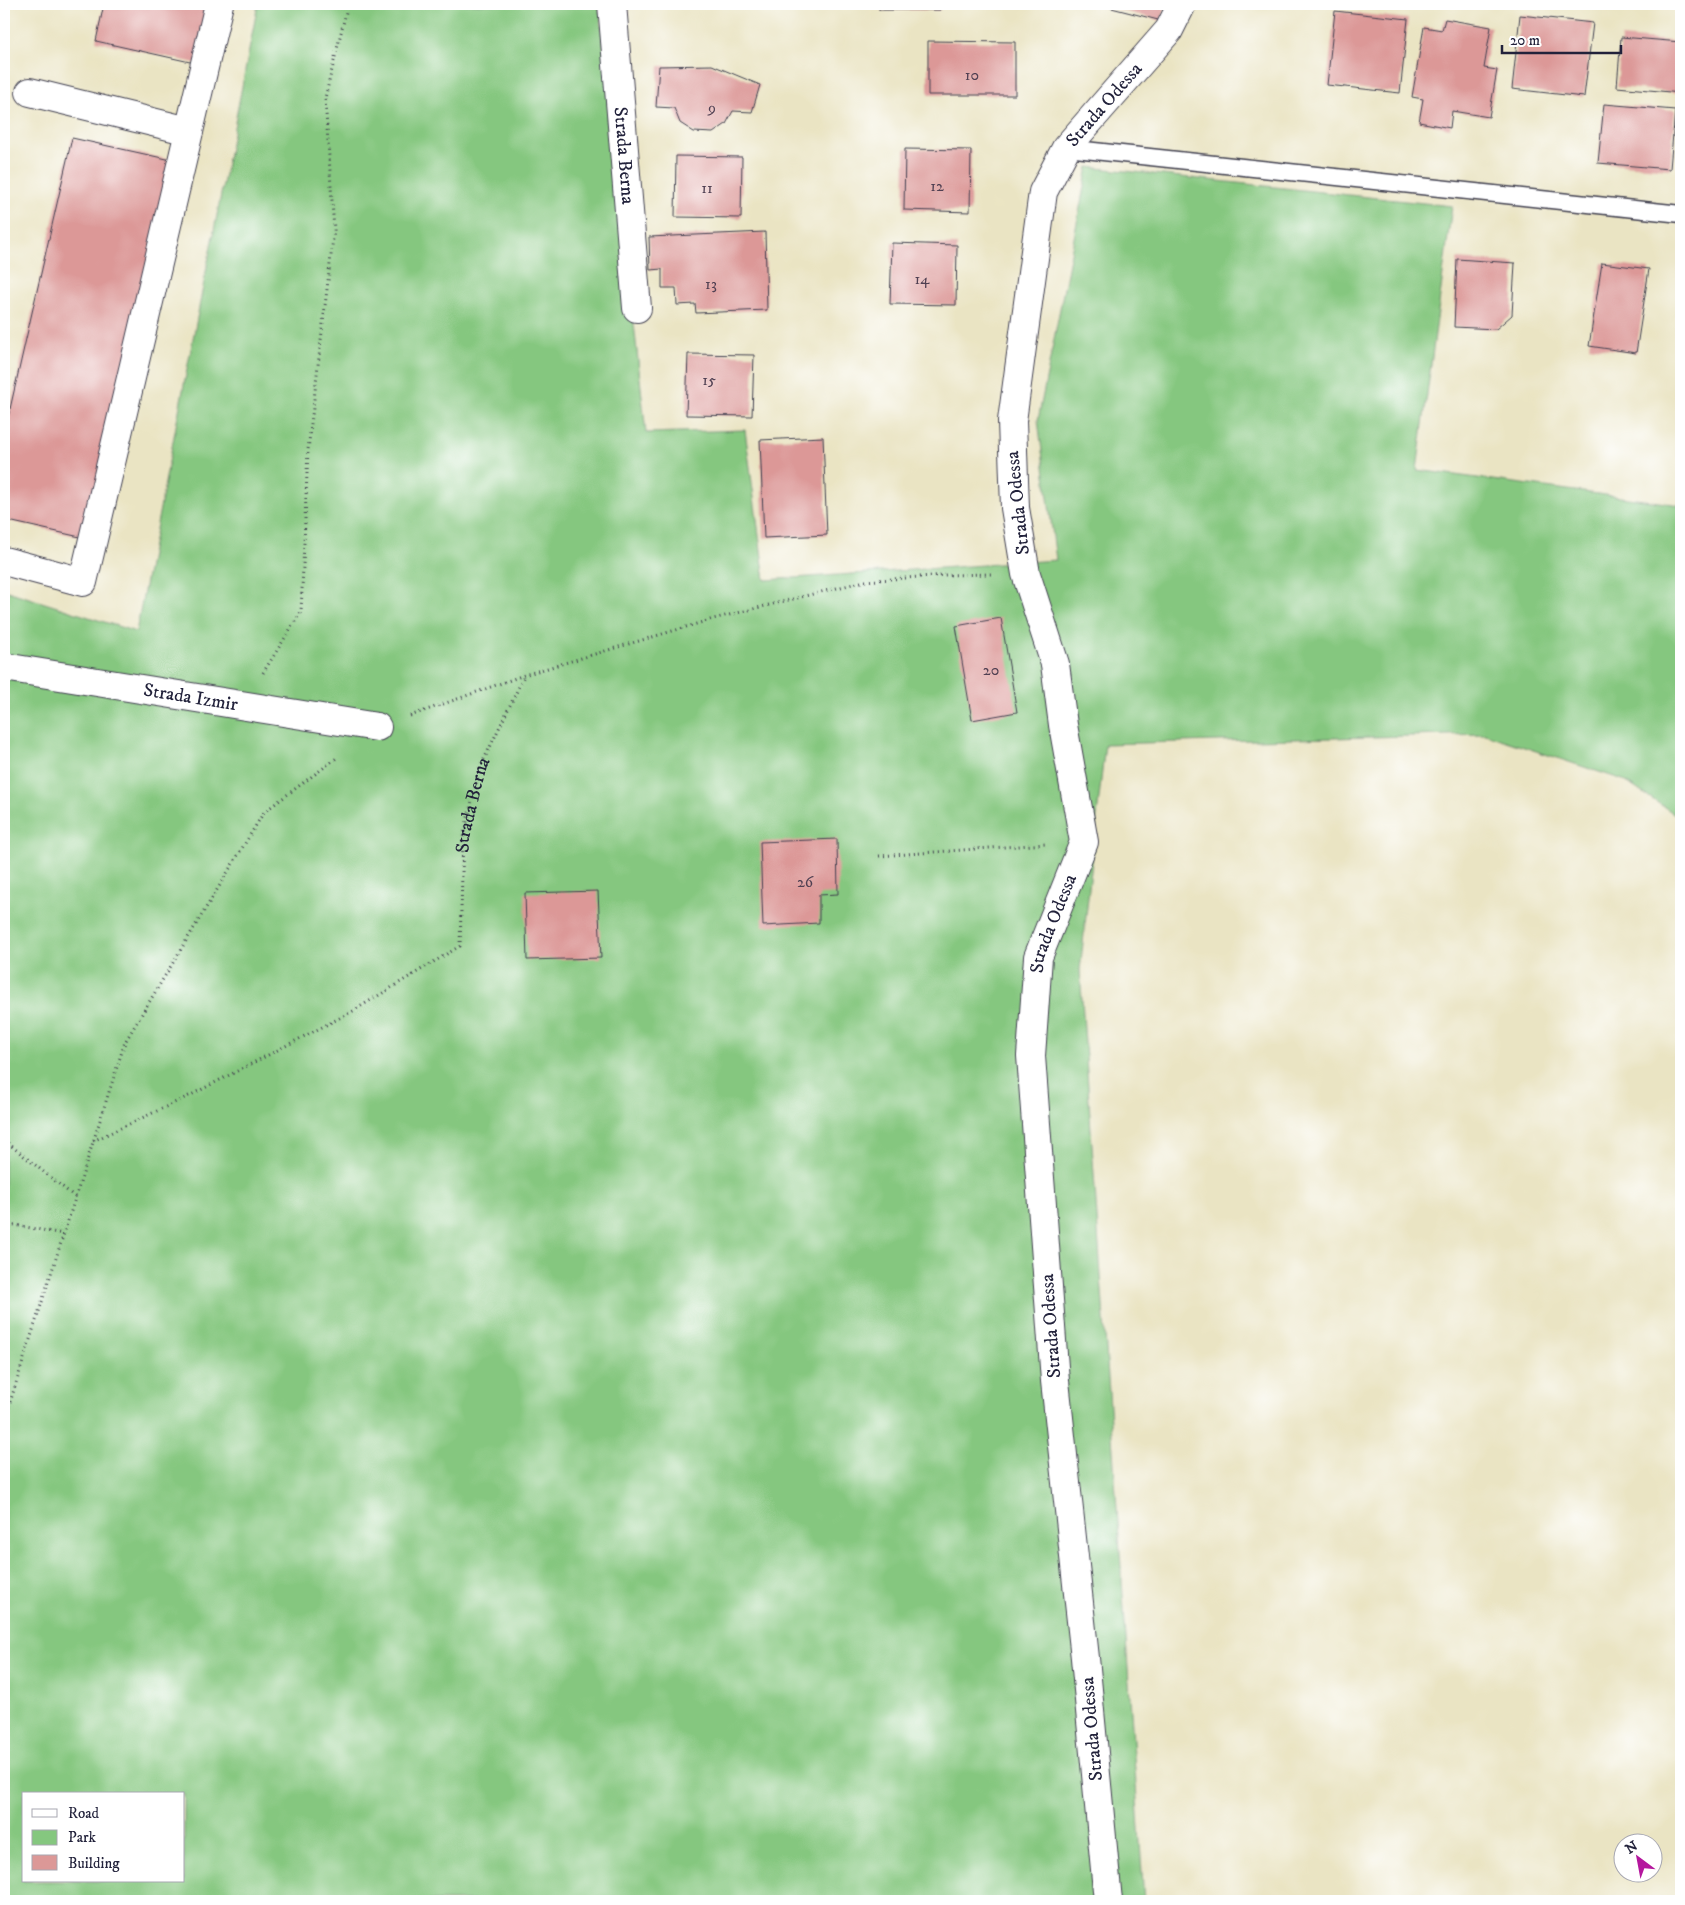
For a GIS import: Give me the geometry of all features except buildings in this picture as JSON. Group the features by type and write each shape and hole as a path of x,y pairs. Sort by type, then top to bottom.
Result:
{"street":[{"path":"4,561 83,582 219,4"},
{"name":"Strada Berna","path":"612,4 637,308"},
{"name":"Strada Odessa","path":"1108,1901 1085,1658 1055,1381 1031,1056 1038,957 1084,842 1063,725 1055,664 1026,574 1015,508 1012,421 1044,192 1066,148 1169,30 1182,4"},
{"path":"30,92 189,130"},
{"name":"Strada Izmir","path":"4,667 377,727"}],"lane":[{"path":"1066,148 1681,214"}],"path":[{"path":"243,706 301,612 308,450 334,230 325,98 348,4"},
{"path":"4,1421 124,1042 264,812 377,727 524,675 713,619 864,581 945,575 1026,574"},
{"name":"Strada Berna","path":"93,1141 191,1095 353,1011 460,946 463,838 480,768 524,675"},
{"path":"879,856 1084,842"},
{"path":"4,1140 75,1196"},
{"path":"4,1223 63,1234"}],"green space":[{"path":"258,4 599,4 646,433 745,430 765,580 1056,560 1038,420 1088,167 1452,206 1417,470 1681,505 1681,818 1623,780 1485,734 1105,744 1080,970 1144,1901 4,1901 4,590 136,632"}]}
